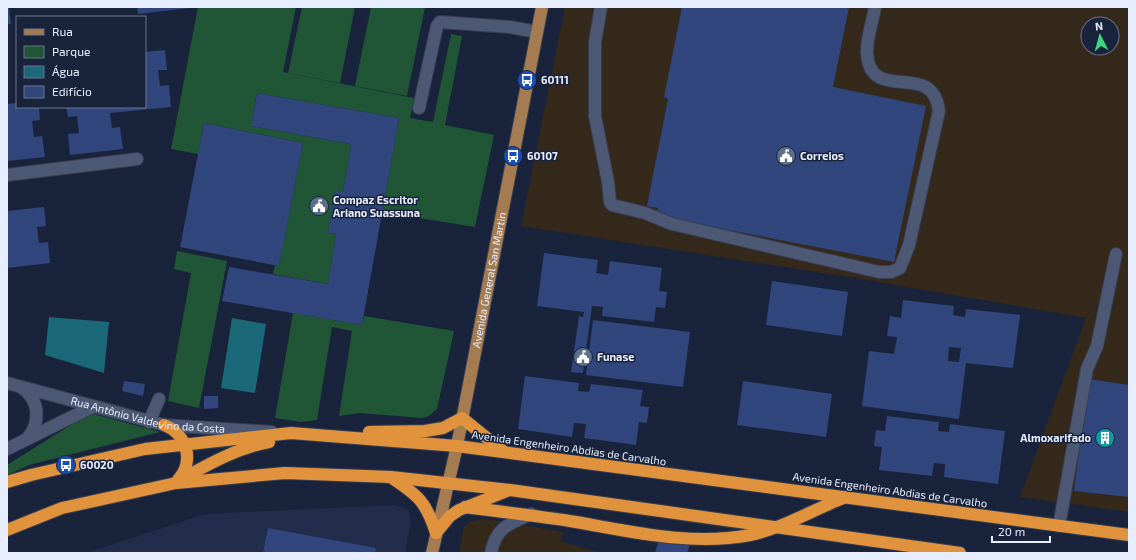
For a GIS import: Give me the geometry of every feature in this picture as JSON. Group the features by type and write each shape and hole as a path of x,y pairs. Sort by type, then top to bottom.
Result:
{"highway":[{"path":"176,483 219,458 241,449 284,439 320,435 425,431 443,428 462,418 504,452"},
{"path":"164,425 174,430 185,444 188,459 185,470 176,483"},
{"path":"398,440 425,431"},
{"name":"Avenida Engenheiro Abdias de Carvalho","path":"7,482 145,448 291,433 398,440 457,446 1129,535"},
{"path":"7,530 62,508 176,483 285,473 391,477 510,490 960,553"},
{"path":"391,477 415,494 424,504 436,533 450,516 465,507 510,490"},
{"path":"465,507 531,514 650,535 692,539 728,538 752,534 778,527 818,508 847,497"}],"main road":[{"name":"Avenida General San Martin","path":"432,553 457,446 542,7"}],"street":[{"path":"601,7 595,42 595,116 608,182 608,198 612,204 645,213 672,224 879,272 891,272 900,268 909,245 938,111 936,96 925,86 884,79 875,75 870,69 867,52 875,7"},
{"path":"419,108 437,26 440,22 510,28 537,32"},
{"path":"7,175 137,159"},
{"path":"1059,526 1087,369 1097,346 1116,254"},
{"name":"Rua Antônio Valdevino da Costa","path":"7,383 92,407 164,425 291,433"},
{"path":"20,387 31,396 37,414 34,428 26,440"},
{"path":"149,422 159,399"},
{"path":"7,449 92,407"},
{"path":"491,553 494,540 499,532 508,524 531,514"}],"shaded area":[{"path":"565,7 1129,7 1129,512 1020,497 1086,318 861,279 521,226"},
{"path":"395,505 409,511 411,520 405,553 87,553 205,514"},
{"path":"487,519 563,532 561,541 600,553 459,553 464,527 470,521"}],"green space":[{"path":"198,7 296,7 283,72 414,98 410,118 433,122 451,34 462,36 445,125 494,135 475,227 382,212 399,118 257,93 251,126 351,144 343,192 335,191 328,233 336,234 328,284 273,274 275,265 279,265 303,143 204,123 198,154 171,149"},
{"path":"302,7 355,7 340,83 288,73"},
{"path":"371,7 425,7 407,96 355,86"},
{"path":"177,251 227,261 199,408 168,401 191,273 174,269"},
{"path":"293,313 362,325 364,316 454,331 437,409 429,416 422,418 359,413 339,416 352,331 332,327 317,420 301,422 275,418"},
{"path":"90,413 160,432 29,465 7,475 7,465"}],"water":[{"path":"49,317 109,322 104,373 45,355"},
{"path":"232,318 266,324 255,393 221,388"}],"building":[{"path":"7,7 9,7 11,24 7,24"},
{"path":"137,7 190,7 190,8 138,14"},
{"name":"Correios","path":"682,7 849,7 833,87 926,106 894,262 656,216 658,208 647,206 668,99 664,97"},
{"path":"165,50 167,70 158,70 160,86 169,85 171,107 110,113 112,128 120,127 123,149 70,155 68,134 79,133 77,116 68,117 66,108 146,108 146,52"},
{"path":"257,93 399,118 362,325 222,301 229,267 328,284 336,234 328,233 335,190 343,192 351,144 251,126"},
{"path":"16,103 16,108 39,108 40,120 32,121 34,137 42,136 45,157 7,161 7,104"},
{"path":"204,123 303,143 279,266 180,247"},
{"path":"44,207 46,226 37,227 39,243 48,242 50,263 7,268 7,211"},
{"path":"544,253 598,260 596,273 608,275 610,261 662,268 659,291 667,292 665,308 656,307 654,322 602,316 603,307 592,306 583,373 571,372 579,316 583,317 584,312 537,306"},
{"path":"772,281 848,292 842,336 766,325"},
{"path":"903,300 954,306 953,315 965,317 966,309 1020,315 1013,368 966,363 959,419 862,406 869,351 894,354 897,337 887,336 890,316 901,318","holes":["949,347 961,348 959,362 948,361"]},
{"path":"593,320 690,332 683,387 586,375"},
{"path":"525,376 579,383 578,391 589,392 591,384 643,390 640,406 649,407 647,423 639,422 636,445 584,438 586,424 574,423 572,437 518,429"},
{"name":"Almoxarifado","path":"1088,379 1129,385 1129,497 1074,491"},
{"path":"124,381 145,384 143,396 122,391"},
{"path":"743,381 832,394 826,437 737,425"},
{"path":"204,396 218,396 218,408 204,409"},
{"path":"887,416 939,422 938,431 949,432 950,424 1005,431 998,484 944,477 945,464 934,463 932,476 879,470 882,447 874,446 876,430 885,431"},
{"path":"268,528 376,548 375,553 263,553"},
{"path":"659,539 690,544 687,553 655,553"}],"place":[{"name":"60111","path":"527,80"},
{"name":"60107","path":"513,156"},
{"name":"Correios","path":"786,156"},
{"name":"Compaz Escritor Ariano Suassuna","path":"319,206"},
{"name":"Funase","path":"583,357"},
{"name":"Almoxarifado","path":"1105,438"},
{"name":"60020","path":"66,465"}]}
